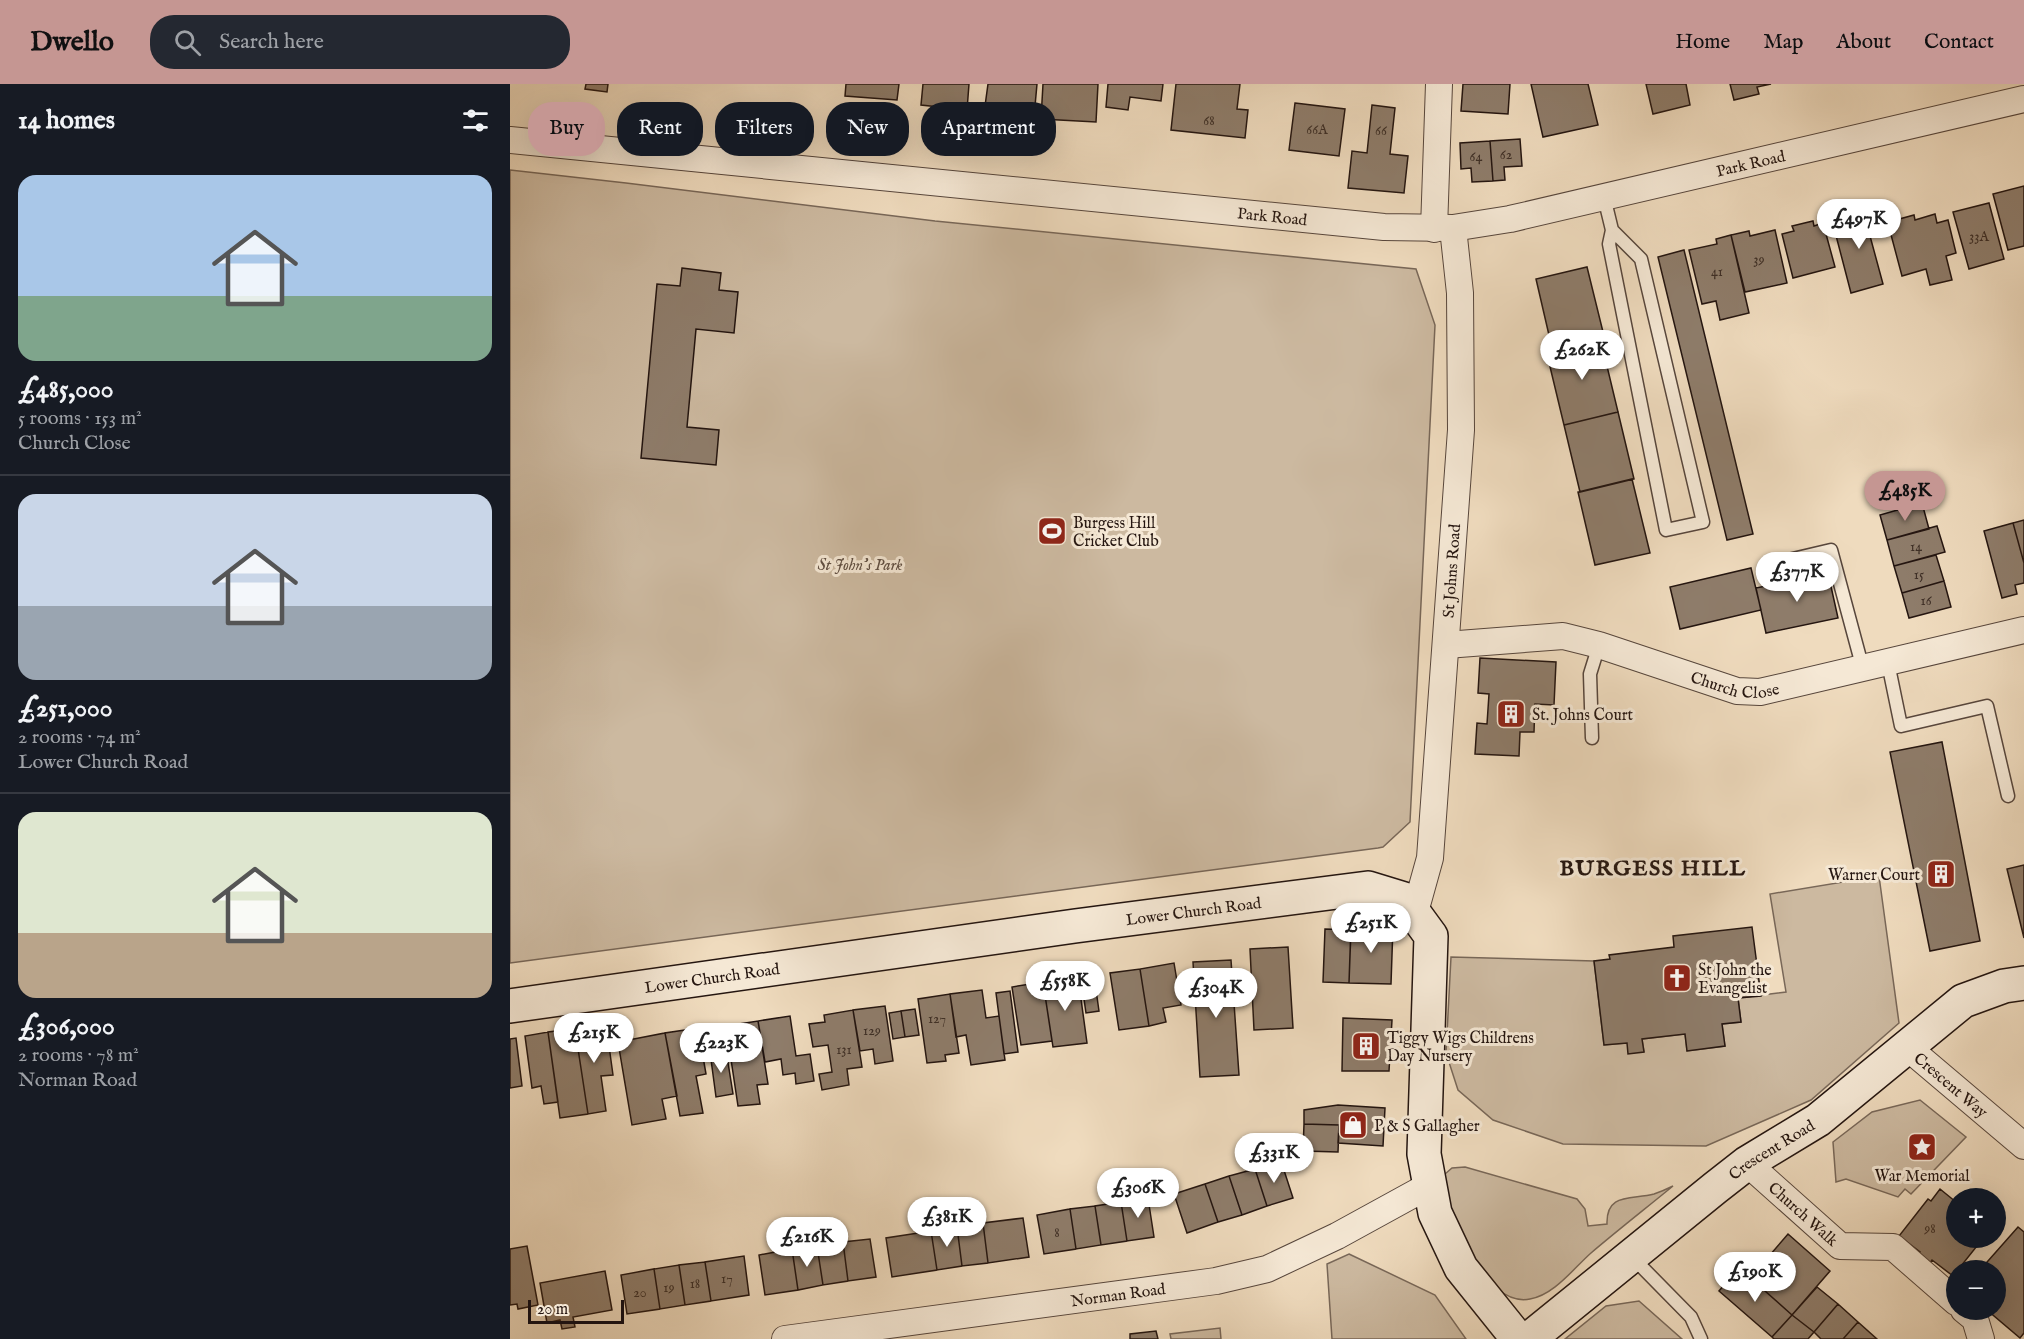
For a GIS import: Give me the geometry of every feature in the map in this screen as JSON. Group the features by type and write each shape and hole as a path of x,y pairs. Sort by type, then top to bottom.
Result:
{"street":[{"name":"St Johns Road","path":"1415,912 1430,858 1461,430 1460,293 1444,228 1439,84"},
{"name":"Park Road","path":"510,140 1384,227 1444,228 1510,219 2024,99"},
{"name":"Church Close","path":"1446,645 1563,636 1599,645 1737,691 1760,692 2024,630"},
{"name":"Lower Church Road","path":"510,1006 1076,926 1368,888 1404,899 1431,936 1424,1154 1435,1213 1461,1268 1518,1339"},
{"name":"Crescent Road","path":"1529,1339 1747,1163 1818,1120 1963,1001 2004,986 2024,983"},
{"name":"Crescent Way","path":"1907,1047 2024,1146"},
{"name":"Church Walk","path":"1747,1163 1840,1246 1893,1247 1946,1293"},
{"name":"Norman Road","path":"785,1339 1216,1281 1266,1269 1337,1236 1430,1185"},
{"path":"1975,1320 1981,1339"}],"lane":[{"path":"1604,197 1612,230 1609,244 1666,530 1703,522 1641,259 1612,230"},
{"path":"1772,564 1832,550 1863,669"},
{"path":"1592,738 1590,674 1599,645"},
{"path":"1888,663 1901,726 1987,706 2008,796"},
{"path":"1632,1257 1691,1317 1701,1339"}],"green space":[{"name":"St John's Park","path":"510,170 935,221 1416,269 1435,325 1410,822 1383,847 1378,848 510,963"},
{"path":"1879,876 1899,1023 1811,1100 1706,1146 1563,1144 1493,1120 1458,1090 1446,1053 1451,957 1594,961 1604,1045 1627,1043 1644,1051 1642,1039 1685,1034 1687,1051 1725,1046 1722,1024 1741,1022 1738,998 1786,992 1770,894"},
{"path":"1920,1100 1966,1137 1911,1194 1905,1189 1898,1197 1846,1179 1836,1182 1833,1142 1872,1112"},
{"path":"1465,1167 1577,1199 1585,1209 1588,1226 1607,1224 1611,1207 1622,1199 1654,1194 1673,1186 1591,1253 1555,1287 1539,1297 1521,1300 1504,1294 1490,1282 1474,1260 1459,1229 1447,1196 1445,1174 1452,1168"},
{"path":"1349,1254 1435,1295 1466,1339 1332,1339 1327,1264"},
{"path":"1639,1301 1682,1339 1565,1339 1606,1306"},
{"path":"1220,1328 1221,1339 1171,1339 1170,1334"}],"building":[{"path":"586,84 608,84 607,92 585,89"},
{"path":"846,84 899,84 897,100 845,96"},
{"path":"923,84 969,84 968,102 921,102"},
{"path":"988,84 1037,84 1035,102 986,102"},
{"path":"1043,84 1098,84 1096,122 1056,120 1056,102 1042,102"},
{"path":"1108,84 1163,84 1161,101 1130,97 1128,110 1106,107"},
{"path":"1176,84 1240,84 1237,109 1248,110 1245,138 1171,130"},
{"path":"1463,84 1510,84 1508,114 1461,111"},
{"path":"1531,84 1588,84 1598,125 1543,137"},
{"path":"1646,84 1686,84 1690,105 1653,114"},
{"path":"1730,84 1771,84 1757,87 1759,94 1734,100"},
{"path":"1295,103 1345,109 1339,156 1289,150"},
{"path":"1372,105 1395,108 1390,154 1408,156 1404,193 1348,188 1352,151 1367,153"},
{"path":"1520,139 1522,166 1504,167 1505,180 1493,181 1490,141"},
{"path":"1490,141 1493,181 1472,182 1471,168 1461,169 1460,143"},
{"path":"2024,186 2024,246 2008,250 1993,194"},
{"path":"1888,203 1892,221 1914,215 1915,220 1935,214 1937,223 1948,220 1956,253 1946,256 1952,280 1930,285 1926,269 1902,276 1890,231 1879,234 1872,207"},
{"path":"1989,203 2004,259 1969,269 1953,212"},
{"path":"1872,207 1879,234 1870,236 1883,284 1851,293 1833,224 1851,220 1849,214"},
{"path":"1813,221 1814,226 1823,223 1835,267 1793,278 1782,234 1794,231 1792,226"},
{"path":"1775,230 1787,283 1745,292 1731,235 1749,231 1750,236"},
{"path":"1731,235 1749,313 1720,320 1716,301 1702,304 1689,250 1717,244 1716,239"},
{"path":"1684,250 1753,534 1727,540 1658,257"},
{"path":"1587,267 1604,336 1552,348 1536,279"},
{"path":"682,268 721,273 719,290 738,292 734,333 696,329 687,427 719,430 716,465 641,458 657,284 680,286"},
{"path":"1600,337 1618,412 1564,425 1546,350"},
{"path":"1618,412 1634,479 1580,492 1564,425"},
{"path":"1632,479 1650,553 1595,565 1578,492"},
{"path":"1922,503 1929,529 1887,540 1880,515"},
{"path":"2024,520 2024,563 2013,523"},
{"path":"2013,523 2024,563 2024,583 2015,585 2017,594 2002,598 1984,531"},
{"path":"1937,526 1945,552 1894,566 1887,540"},
{"path":"1936,555 1944,581 1902,593 1894,566"},
{"path":"1751,568 1761,610 1680,629 1670,587"},
{"path":"1828,573 1838,618 1766,633 1756,588"},
{"path":"1944,581 1951,607 1909,618 1902,593"},
{"name":"St. Johns Court","path":"1480,658 1556,662 1554,705 1535,704 1534,732 1520,732 1519,756 1475,754 1477,723 1487,724 1489,694 1478,693"},
{"name":"Warner Court","path":"1942,742 1980,941 1930,951 1890,752"},
{"path":"2024,865 2024,938 2007,869"},
{"path":"1351,925 1393,926 1391,984 1349,983"},
{"name":"St John the Evangelist","path":"1752,927 1761,996 1738,998 1741,1022 1722,1024 1725,1046 1687,1051 1685,1034 1642,1039 1644,1052 1628,1054 1627,1043 1604,1045 1594,961 1610,959 1609,955 1674,947 1673,936"},
{"path":"1325,929 1351,930 1349,983 1323,982"},
{"path":"1288,947 1293,1028 1254,1030 1250,949"},
{"path":"1231,960 1239,1075 1200,1077 1193,962"},
{"path":"1174,963 1181,1005 1163,1008 1166,1022 1149,1026 1140,969"},
{"path":"1140,969 1149,1026 1119,1030 1110,973"},
{"path":"1078,977 1087,1043 1053,1047 1043,982"},
{"path":"1043,982 1052,1041 1021,1045 1012,987"},
{"path":"1095,983 1099,1011 1086,1013 1082,985"},
{"path":"982,990 986,1018 999,1016 1005,1060 971,1065 966,1035 956,1037 950,994"},
{"path":"1010,991 1018,1052 1004,1054 996,993"},
{"path":"950,994 959,1053 945,1055 946,1061 927,1063 918,999"},
{"path":"885,1006 893,1061 875,1064 873,1049 860,1051 853,1010"},
{"path":"915,1009 919,1035 905,1037 901,1011"},
{"path":"853,1010 862,1067 847,1069 849,1085 822,1090 819,1074 832,1072 828,1045 813,1047 809,1024 825,1022 824,1015"},
{"path":"901,1011 905,1037 893,1039 889,1013"},
{"path":"790,1016 796,1056 810,1054 814,1081 796,1084 795,1073 783,1075 781,1059 765,1062 758,1021"},
{"name":"Tiggy Wigs Childrens Day Nursery","path":"1343,1018 1392,1020 1389,1071 1342,1071"},
{"path":"758,1021 768,1084 757,1085 760,1104 738,1106 726,1026"},
{"path":"606,1024 613,1075 601,1076 606,1111 588,1114 575,1029"},
{"path":"698,1028 706,1074 696,1076 703,1113 680,1116 665,1033"},
{"path":"575,1029 588,1114 560,1118 548,1032"},
{"path":"548,1032 558,1102 544,1104 541,1086 532,1088 525,1036"},
{"path":"665,1033 677,1096 662,1099 666,1119 632,1125 618,1042"},
{"path":"516,1038 522,1086 510,1088 510,1039"},
{"path":"726,1050 733,1094 716,1097 710,1052"},
{"name":"P & S Gallagher","path":"1338,1105 1385,1108 1383,1146 1338,1143 1339,1125 1304,1124 1304,1110"},
{"path":"1304,1124 1339,1125 1338,1152 1303,1151"},
{"path":"1281,1161 1293,1198 1267,1206 1255,1169"},
{"path":"1255,1169 1267,1206 1242,1215 1229,1176"},
{"path":"1229,1176 1242,1215 1218,1222 1205,1184"},
{"path":"1205,1184 1218,1222 1187,1233 1174,1194"},
{"path":"1940,1189 1946,1194 1946,1248 1975,1248 1966,1260 1946,1260 1946,1271 1932,1260 1927,1267 1916,1258 1920,1252 1899,1236 1928,1199 1931,1201"},
{"path":"1148,1198 1154,1237 1127,1241 1121,1202"},
{"path":"1121,1202 1127,1241 1101,1245 1095,1206"},
{"path":"1095,1206 1101,1245 1076,1249 1070,1209"},
{"path":"1070,1209 1076,1249 1044,1254 1037,1215"},
{"path":"1023,1218 1029,1257 988,1263 983,1223"},
{"path":"983,1223 988,1263 962,1266 957,1227"},
{"path":"957,1227 962,1266 937,1270 931,1231"},
{"path":"2018,1227 2024,1232 2024,1333 2020,1338 1999,1320 2006,1320 2006,1260 1989,1260 1999,1248 2006,1248 2006,1241"},
{"path":"931,1231 937,1270 892,1277 886,1238"},
{"path":"1788,1234 1830,1271 1792,1315 1739,1268 1745,1261 1757,1270"},
{"path":"870,1239 876,1277 848,1281 843,1242"},
{"path":"843,1242 848,1281 823,1285 817,1246"},
{"path":"527,1246 538,1305 518,1309 517,1304 510,1305 510,1249"},
{"path":"817,1246 823,1285 798,1290 792,1249"},
{"path":"792,1249 798,1290 765,1295 759,1255"},
{"path":"744,1256 749,1295 711,1301 705,1262"},
{"path":"705,1262 711,1301 685,1305 679,1265"},
{"path":"679,1265 685,1305 660,1309 654,1269"},
{"path":"1739,1268 1792,1315 1772,1337 1719,1291"},
{"path":"654,1269 660,1309 627,1314 621,1275"},
{"path":"605,1271 612,1310 573,1317 575,1327 562,1329 560,1320 547,1323 540,1283"},
{"path":"1817,1287 1838,1304 1814,1332 1792,1315"},
{"path":"1838,1304 1858,1322 1843,1339 1821,1339 1814,1332"},
{"path":"1792,1315 1814,1332 1808,1339 1774,1339 1772,1337"},
{"path":"1858,1322 1877,1339 1843,1339"},
{"path":"1156,1331 1158,1339 1130,1339 1130,1334"}],"place":[{"name":"Burgess Hill Cricket Club","path":"1052,531"},
{"name":"St. Johns Court","path":"1511,714"},
{"name":"Warner Court","path":"1941,874"},
{"name":"St John the Evangelist","path":"1677,978"},
{"name":"Tiggy Wigs Childrens Day Nursery","path":"1366,1046"},
{"name":"P & S Gallagher","path":"1353,1125"},
{"name":"War Memorial","path":"1922,1147"}],"district":[{"name":"BURGESS HILL","path":"1653,867"}]}
